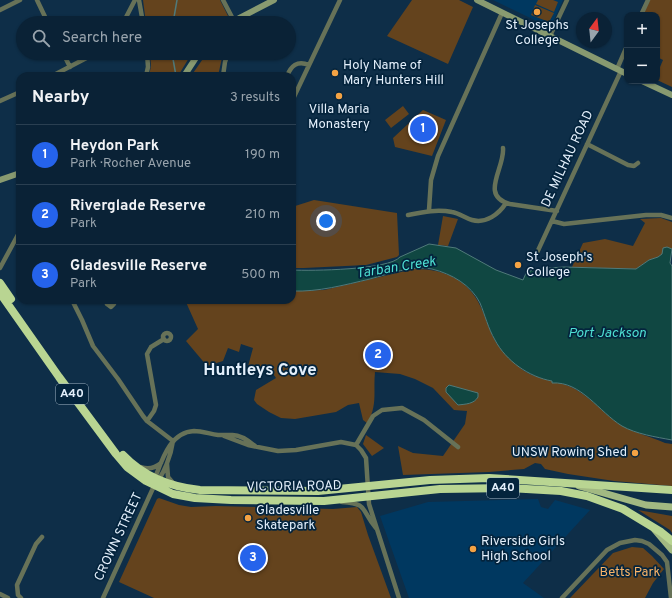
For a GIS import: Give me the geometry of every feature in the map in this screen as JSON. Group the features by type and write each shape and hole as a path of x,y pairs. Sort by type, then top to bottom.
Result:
{"highway":[{"name":"VICTORIA ROAD","path":"0,283 24,320 119,451 133,464 174,494 195,498 324,501 417,490 462,488 529,488 561,491 587,496 622,509 653,527 672,541"},
{"name":"VICTORIA ROAD","path":"0,293 59,377 116,454 135,474 156,481 185,487 217,490 318,491 430,480 489,478 672,490"}],"main road":[{"path":"547,481 571,484 646,505 672,508"},
{"path":"653,527 672,550"}],"street":[{"path":"0,10 20,0"},
{"path":"37,0 45,16"},
{"path":"127,16 135,0"},
{"path":"139,0 142,16"},
{"path":"223,0 230,16"},
{"path":"248,16 274,0"},
{"path":"296,91 340,0"},
{"path":"477,0 622,71"},
{"path":"550,36 567,0"},
{"path":"642,12 648,0"},
{"path":"429,210 431,180 438,156 502,13"},
{"name":"DE MILHAU ROAD","path":"535,257 622,71 627,48"},
{"path":"66,60 70,67"},
{"path":"60,72 83,60"},
{"path":"147,72 148,60"},
{"path":"187,72 194,60"},
{"path":"224,72 226,60"},
{"path":"289,72 295,64 300,63 309,65"},
{"path":"648,84 672,96"},
{"path":"0,101 16,94"},
{"path":"587,144 628,164 634,166 638,163"},
{"path":"503,148 503,156 494,190 497,196 506,204 556,211"},
{"path":"0,180 16,174"},
{"path":"408,215 429,210 453,212 473,220 481,221 489,219 506,204"},
{"path":"552,221 564,224 646,215 661,215 672,218"},
{"path":"0,268 16,238"},
{"path":"74,304 93,346 147,421 173,441"},
{"path":"147,421 156,405 147,354 151,347 164,339"},
{"path":"356,445 373,416 382,410 402,408 424,420 458,447"},
{"path":"156,481 161,463 168,447 181,435 193,431 224,436 248,445 278,451 304,449 341,442 356,445 365,454 369,504 399,598"},
{"path":"156,481 167,461 173,441"},
{"path":"167,461 169,480 176,485 185,487"},
{"path":"133,464 150,469 161,463"},
{"name":"CROWN STREET","path":"103,598 156,481"},
{"path":"324,501 360,505 364,509 368,519 378,531"},
{"path":"21,598 18,595 17,584 36,544 42,537"},
{"path":"562,598 607,550 620,543 635,540 649,544 662,555 666,562 671,598"},
{"path":"0,594 8,598"}],"shaded area":[{"name":"St Josephs College","path":"493,0 563,0 551,26 549,27"},
{"name":"Riverside Girls High School","path":"538,499 541,507 548,509 555,500 590,510 523,583 544,598 409,598 380,516 428,502"}],"green space":[{"path":"143,0 220,0 228,16 145,16"},
{"path":"412,0 459,0 473,7 448,64 387,36"},
{"path":"538,0 553,0 558,2 554,12 536,4"},
{"path":"650,0 672,0 672,87 660,81 660,67 663,60 660,58 660,12 644,12"},
{"path":"535,5 554,13 549,22 531,15"},
{"path":"151,60 188,60 180,72 150,72"},
{"path":"202,60 221,60 219,72 194,72"},
{"path":"403,106 409,114 391,128 385,120"},
{"path":"423,110 446,120 432,156 395,147 393,138"},
{"path":"314,200 397,213 399,255 397,257 366,265 296,268 296,206"},
{"path":"443,216 458,219 448,246 438,245"},
{"path":"661,218 672,222 672,250 649,260 636,269 572,267 583,243 605,239 633,246 645,223 640,219"},
{"path":"414,269 437,271 456,279 472,292 478,301 491,334 498,345 511,360 525,372 575,389 623,426 665,443 672,444 672,486 614,481 568,474 545,469 541,464 535,463 524,469 489,472 403,475 398,446 413,453 443,456 465,424 467,411 454,410 433,388 415,379 400,374 375,372 373,411 367,423 363,420 359,403 348,405 336,412 295,419 281,418 257,404 254,400 256,390 276,378 266,364 250,374 247,370 253,348 241,344 239,352 228,348 223,361 207,366 186,341 198,329 187,304 296,304 296,291 324,290"},
{"path":"366,435 384,448 372,456 363,444"},
{"path":"159,498 179,505 191,507 216,506 333,509 357,507 361,512 391,598 154,598 119,582 157,499"},
{"path":"638,510 672,516 672,533 670,530"},
{"name":"Betts Park","path":"632,547 643,548 664,569 653,583 645,598 570,598 613,553"}],"water":[{"name":"Port Jackson","path":"429,244 456,248 496,270 523,280 527,271 531,271 533,269 564,267 636,269 649,260 662,254 663,248 667,247 672,249 670,263 672,266 672,440 646,435 628,429 614,420 581,392 572,387 552,383 552,381 535,376 519,367 505,355 495,340 488,326 480,303 472,291 460,281 447,274 432,269 417,268 331,288 296,291 296,270 349,269 366,267 381,265"},
{"path":"449,385 478,393 478,397 467,404 458,405 446,392 446,388"}],"waterway":[{"name":"Tarban Creek","path":"174,16 177,0"},
{"name":"Tarban Creek","path":"173,60 175,72"}],"place":[{"name":"St Josephs College","path":"537,12"},
{"name":"Holy Name of Mary Hunters Hill","path":"335,73"},
{"name":"Villa Maria Monastery","path":"339,96"},
{"name":"Heydon Park","path":"423,129"},
{"name":"St Joseph's College","path":"518,265"},
{"name":"Riverglade Reserve","path":"378,355"},
{"name":"UNSW Rowing Shed","path":"635,453"},
{"name":"Gladesville Skatepark","path":"248,518"},
{"name":"Riverside Girls High School","path":"473,549"},
{"name":"Gladesville Reserve","path":"253,558"}],"district":[{"name":"Huntleys Cove","path":"260,371"}]}
